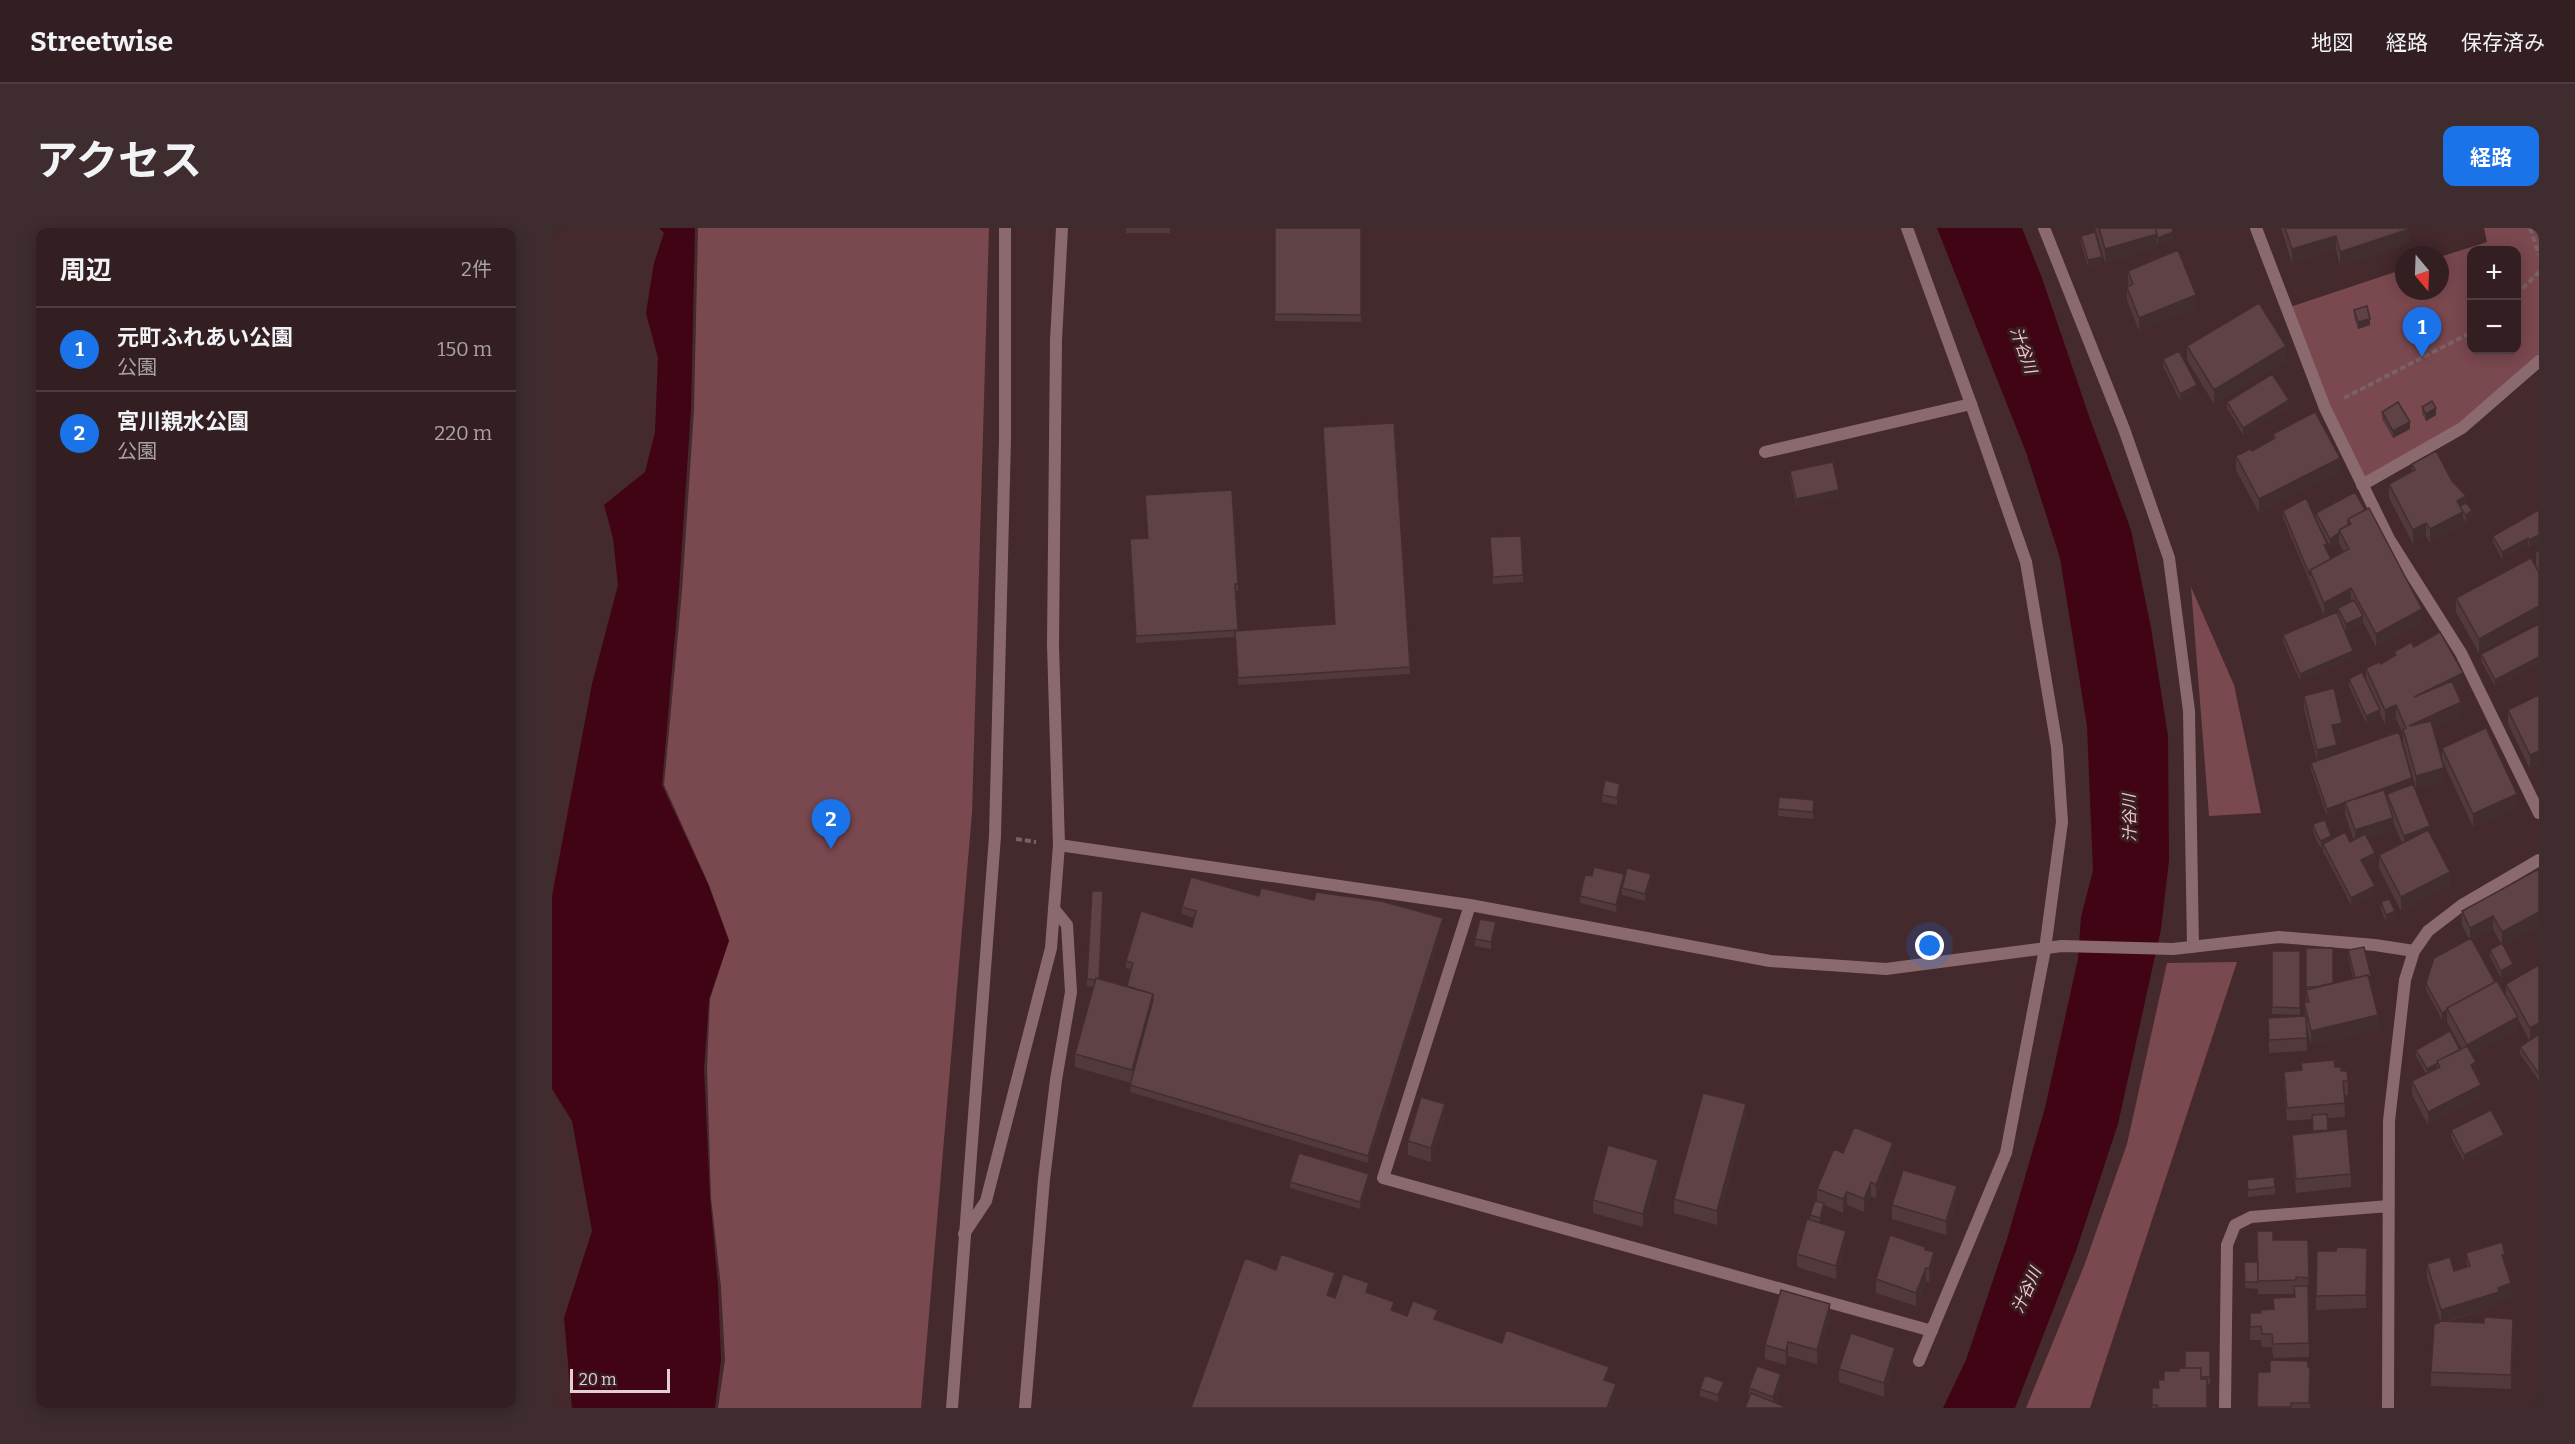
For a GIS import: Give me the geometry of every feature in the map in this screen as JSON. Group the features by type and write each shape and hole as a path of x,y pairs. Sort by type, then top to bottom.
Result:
{"street":[{"path":"952,1408 963,1234 995,836 1005,440 1005,228"},
{"path":"963,1234 986,1201 1051,948 1059,845 1053,645 1056,340 1062,228"},
{"path":"1907,228 2026,562 2057,747 2062,822 2045,948 2006,1153 1919,1361"},
{"path":"2044,228 2124,429 2169,558 2189,711 2193,947"},
{"path":"2256,228 2325,408 2388,539 2461,653 2539,813"},
{"path":"2362,485 2462,428 2539,362"},
{"path":"1765,452 1971,404"},
{"path":"1059,845 1470,905 1770,961 1886,969 2062,946 2173,949 2279,937 2375,945 2414,951"},
{"path":"2388,1408 2389,1120 2401,1002 2414,951 2428,931 2462,905 2539,860"},
{"path":"1470,905 1383,1178 1932,1331"},
{"path":"1025,1408 1044,1179 1056,1080 1071,992 1067,925 1054,909"},
{"path":"2225,1408 2227,1245 2235,1225 2251,1217 2390,1206"}],"path":[{"path":"2530,228 2539,255"},
{"path":"2521,291 2539,272"},
{"path":"2325,408 2467,335"},
{"path":"995,836 1059,845"}],"shaded area":[{"path":"698,228 989,228 972,813 921,1408 718,1408 725,1360 721,1287 711,1198 707,1068 710,999 729,940 709,885 664,785 682,591 694,410"},
{"path":"2484,228 2539,228 2539,364 2462,428 2362,485 2287,308 2395,272 2395,300 2449,300 2449,254 2467,248 2467,354 2521,354 2521,246 2474,246 2487,242"},
{"path":"2191,587 2234,685 2261,813 2209,816"},
{"path":"2237,962 2090,1408 2026,1408 2084,1266 2127,1144 2167,963"}],"water":[{"path":"659,228 695,228 691,408 679,589 662,785 708,884 729,941 709,999 704,1069 721,1360 715,1408 572,1408 564,1318 592,1231 572,1121 552,1089 552,896 592,684 618,585 613,538 604,505 645,472 655,432 658,358 646,313 654,263 664,233"},
{"name":"汁谷川","path":"1937,228 2022,228 2042,278 2131,530 2151,628 2168,736 2169,860 2161,929 2118,1124 2076,1251 2015,1408 1943,1408 1966,1360 2007,1239 2045,1108 2078,959 2081,917 2093,871 2087,726 2060,558 2026,452"}],"building":[{"path":"1275,228 1361,228 1361,315 1275,314"},
{"path":"2099,228 2155,228 2157,234 2105,249"},
{"path":"2155,228 2172,228 2173,232 2158,238"},
{"path":"2285,228 2409,229 2340,252 2336,236 2292,249"},
{"path":"2095,232 2102,257 2088,260 2081,236"},
{"path":"2178,250 2196,295 2139,318 2127,287 2133,284 2128,271"},
{"path":"2259,303 2286,346 2214,390 2187,346"},
{"path":"2367,306 2370,319 2358,322 2354,310"},
{"path":"2179,351 2197,385 2180,394 2163,359"},
{"path":"2272,374 2289,400 2243,428 2227,402"},
{"path":"2432,401 2436,408 2426,414 2422,407"},
{"path":"2398,402 2410,422 2393,431 2382,412"},
{"path":"2315,412 2340,458 2259,499 2236,456 2250,449 2252,451 2275,438 2273,434"},
{"path":"1394,423 1410,667 1238,678 1235,631 1335,624 1323,427"},
{"path":"2436,451 2452,481 2466,496 2457,501 2463,512 2430,529 2426,523 2413,530 2389,484 2415,470 2412,464"},
{"path":"1833,462 1839,490 1796,499 1790,471"},
{"path":"1232,490 1238,584 1235,584 1238,630 1136,636 1130,539 1148,538 1145,495"},
{"path":"2355,492 2365,510 2348,519 2348,525 2330,539 2316,513"},
{"path":"2306,498 2327,544 2324,545 2331,559 2310,570 2310,576 2283,511"},
{"path":"2466,503 2472,510 2466,515 2460,506"},
{"path":"2369,508 2422,609 2376,634 2351,588 2324,603 2310,570 2349,549 2339,530 2351,524 2348,519"},
{"path":"2539,510 2539,535 2529,540 2528,538 2502,552 2493,536"},
{"path":"1521,536 1523,575 1493,577 1490,537"},
{"path":"2531,558 2539,573 2539,606 2479,639 2456,598"},
{"path":"2354,600 2363,616 2346,624 2338,608"},
{"path":"2337,612 2353,651 2300,674 2283,635"},
{"path":"2539,624 2539,657 2495,680 2481,654"},
{"path":"2440,632 2463,673 2414,697 2452,681 2461,702 2409,726 2431,721 2444,768 2416,776 2403,729 2406,728 2396,705 2385,710 2366,668 2379,662 2381,664 2396,655 2394,652 2411,642 2414,647"},
{"path":"2362,672 2380,710 2366,716 2349,679"},
{"path":"2334,688 2342,723 2332,725 2337,745 2317,750 2304,696"},
{"path":"2539,695 2539,751 2530,755 2508,710"},
{"path":"2486,728 2517,794 2473,814 2442,748"},
{"path":"2399,732 2412,778 2327,809 2311,763"},
{"path":"1605,780 1620,784 1617,798 1602,795"},
{"path":"2413,784 2430,826 2404,836 2387,794"},
{"path":"2384,790 2393,818 2355,830 2345,802"},
{"path":"1779,797 1814,800 1813,812 1778,809"},
{"path":"2325,820 2331,836 2321,841 2313,824"},
{"path":"2428,830 2450,872 2401,897 2379,855"},
{"path":"2345,832 2350,842 2365,834 2375,853 2361,860 2375,886 2351,898 2323,844"},
{"path":"1594,867 1624,874 1616,905 1580,896 1585,875 1592,876"},
{"path":"1627,868 1651,874 1645,894 1622,888"},
{"path":"2539,869 2539,912 2502,932 2493,916 2470,928 2462,911"},
{"path":"1191,877 1259,896 1261,888 1314,900 1316,892 1381,901 1443,918 1368,1156 1130,1085 1153,994 1127,986 1133,963 1126,961 1141,911 1192,927 1196,911 1182,907"},
{"path":"1092,891 1103,891 1099,979 1095,980 1087,979"},
{"path":"2389,899 2395,911 2386,915 2381,902"},
{"path":"1480,919 1496,922 1491,942 1475,939"},
{"path":"2471,938 2495,982 2442,1013 2426,983 2434,958"},
{"path":"2502,943 2513,964 2501,971 2490,950"},
{"path":"2364,947 2371,976 2355,978 2348,950"},
{"path":"2306,948 2333,948 2333,983 2306,987"},
{"path":"2272,951 2300,951 2300,1008 2272,1007"},
{"path":"2539,965 2539,1023 2530,1028 2506,984"},
{"path":"2368,975 2378,1015 2311,1031 2304,1002 2309,1002 2306,990"},
{"path":"1096,978 1153,994 1132,1070 1075,1054"},
{"path":"2497,981 2518,1017 2467,1045 2447,1008"},
{"path":"2306,1016 2307,1038 2269,1040 2268,1018"},
{"path":"2450,1031 2460,1050 2437,1061 2438,1063 2427,1069 2416,1050"},
{"path":"2539,1034 2539,1074 2520,1047"},
{"path":"2467,1046 2476,1062 2471,1065 2481,1085 2428,1112 2412,1081 2440,1067 2437,1061"},
{"path":"2334,1060 2335,1067 2341,1067 2341,1071 2347,1071 2348,1081 2343,1081 2345,1103 2287,1108 2284,1072 2302,1070 2301,1063"},
{"path":"1703,1093 1746,1104 1717,1211 1674,1199"},
{"path":"1421,1097 1445,1104 1431,1148 1408,1141"},
{"path":"2491,1110 2504,1135 2464,1155 2451,1130"},
{"path":"2327,1114 2328,1130 2313,1131 2312,1115"},
{"path":"1854,1127 1893,1143 1876,1185 1871,1182 1864,1199 1847,1192 1843,1199 1817,1189 1834,1149 1843,1153"},
{"path":"2347,1129 2351,1174 2296,1179 2292,1135"},
{"path":"1608,1145 1658,1160 1643,1214 1593,1200"},
{"path":"1299,1153 1369,1174 1360,1202 1290,1182"},
{"path":"1903,1170 1957,1186 1946,1221 1892,1205"},
{"path":"2274,1177 2275,1187 2248,1190 2247,1180"},
{"path":"1815,1201 1824,1203 1820,1218 1810,1215"},
{"path":"1807,1219 1846,1231 1836,1266 1797,1254"},
{"path":"2257,1231 2273,1231 2273,1240 2308,1240 2309,1278 2258,1281"},
{"path":"1890,1235 1934,1252 1929,1269 1926,1268 1916,1293 1876,1279"},
{"path":"2502,1242 2505,1254 2502,1255 2511,1283 2498,1288 2499,1292 2441,1310 2427,1264 2450,1257 2454,1271 2470,1266 2466,1253"},
{"path":"2337,1247 2367,1248 2366,1295 2316,1296 2317,1251 2336,1251"},
{"path":"1281,1254 1335,1273 1327,1295 1335,1298 1343,1274 1369,1283 1366,1292 1394,1302 1391,1310 1407,1316 1413,1301 1438,1310 1434,1319 1502,1343 1506,1330 1609,1367 1604,1380 1616,1384 1607,1408 1191,1408 1245,1258 1276,1270"},
{"path":"2244,1262 2258,1262 2258,1282 2245,1282"},
{"path":"2294,1286 2308,1286 2309,1343 2273,1344 2272,1334 2262,1334 2261,1326 2250,1327 2250,1313 2261,1313 2261,1310 2274,1309 2273,1298 2295,1297"},
{"path":"1781,1290 1830,1304 1817,1350 1788,1342 1786,1351 1765,1345"},
{"path":"2484,1317 2513,1319 2511,1375 2431,1372 2434,1324 2439,1321 2484,1323"},
{"path":"1851,1333 1895,1348 1884,1383 1839,1369"},
{"path":"2185,1351 2210,1351 2210,1377 2201,1377 2201,1368 2185,1368"},
{"path":"2270,1360 2308,1361 2308,1367 2310,1367 2309,1403 2291,1403 2291,1407 2257,1407 2258,1372 2270,1372"},
{"path":"1757,1366 1781,1374 1773,1397 1749,1388"},
{"path":"2179,1368 2201,1368 2201,1379 2207,1379 2207,1408 2157,1408 2157,1405 2152,1405 2152,1388 2159,1388 2158,1380 2164,1380 2164,1371 2179,1371"},
{"path":"1705,1375 1724,1382 1718,1395 1700,1389"},
{"path":"1751,1393 1788,1408 1745,1408"}],"place":[{"name":"元町ふれあい公園","path":"2422,357"},
{"name":"宮川親水公園","path":"831,849"}]}
